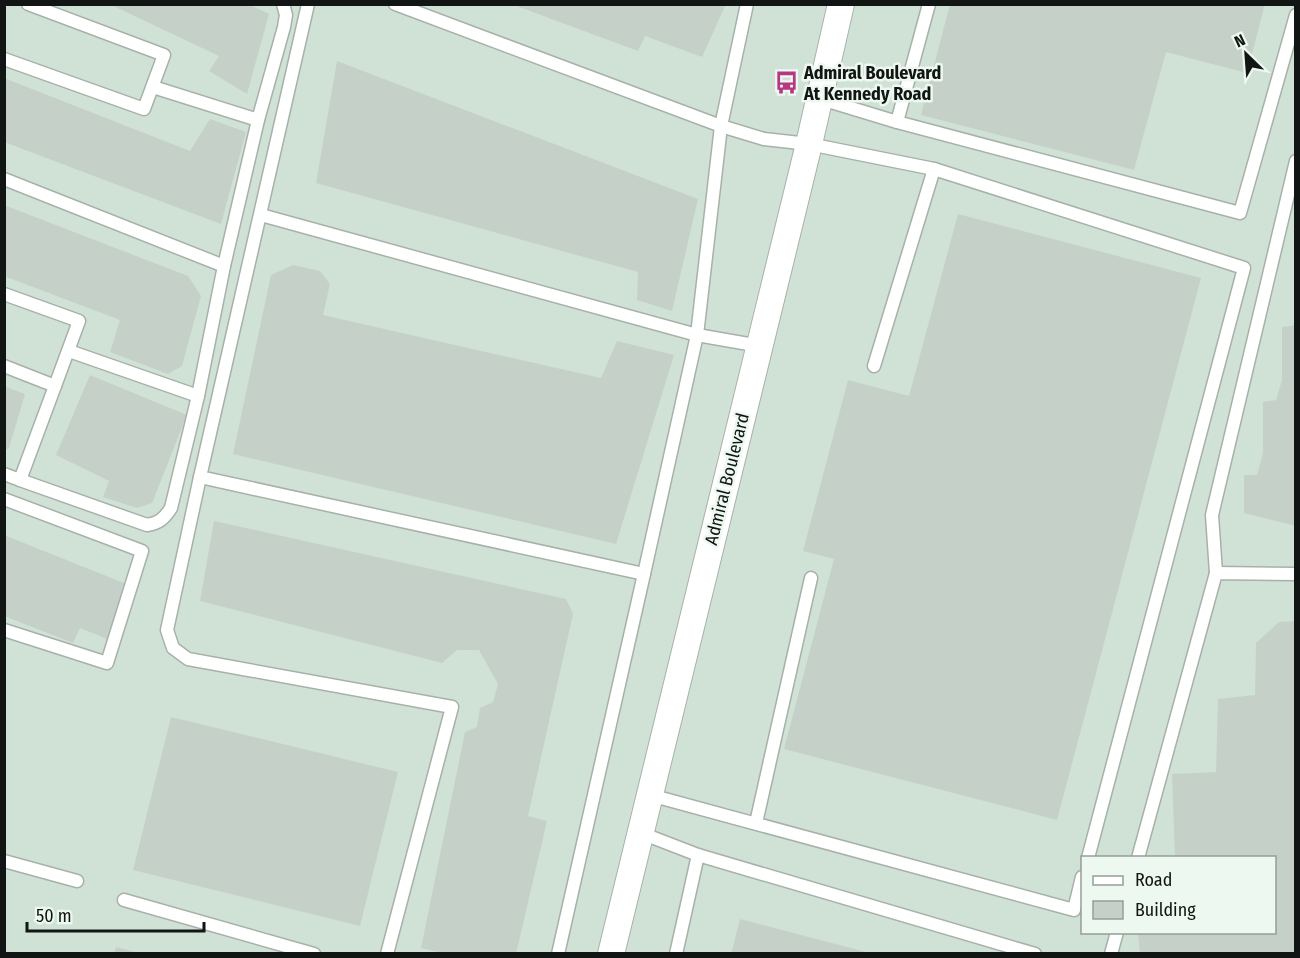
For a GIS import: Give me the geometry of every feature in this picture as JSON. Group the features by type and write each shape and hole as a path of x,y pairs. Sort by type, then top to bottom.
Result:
{"street":[{"name":"Admiral Boulevard","path":"611,954 809,144 841,4"}],"lane":[{"path":"4,59 144,109 164,55 28,4"},
{"path":"4,474 147,525 157,523 171,508 198,396 224,266 258,120 284,27 286,15 283,4"},
{"path":"308,4 167,630 173,648 188,659 452,707 387,954"},
{"path":"395,4 721,126 764,139 809,144 934,169 1244,268 1089,856"},
{"path":"558,954 697,334 721,126 747,4"},
{"path":"897,122 929,4"},
{"path":"818,98 897,122 1240,213 1296,15"},
{"path":"153,87 258,120"},
{"path":"1139,856 1216,573 1212,515 1296,161"},
{"path":"873,366 934,169"},
{"path":"4,179 224,266"},
{"path":"261,215 697,334 760,346"},
{"path":"4,294 79,321 20,480"},
{"path":"69,351 198,396"},
{"path":"4,366 55,386"},
{"path":"200,477 644,574"},
{"path":"4,500 142,551 106,663 4,630"},
{"path":"1216,573 1296,574"},
{"path":"756,823 811,578"},
{"path":"650,795 1074,910 1081,885"},
{"path":"641,833 698,855 1035,954"},
{"path":"676,954 698,855"},
{"path":"4,861 77,882"},
{"path":"124,900 315,954"},
{"path":"1111,954 1117,934"}],"shaded area":[{"path":"5,5 1295,5 1295,953 5,954"}],"building":[{"path":"109,4 248,4 269,14 247,94 209,71 219,56"},
{"path":"511,4 726,4 702,57 645,36 638,51"},
{"path":"950,4 1265,4 1247,73 1166,52 1134,170 921,115"},
{"path":"337,61 698,199 672,311 637,300 638,272 316,183"},
{"path":"4,78 190,151 210,119 246,132 221,224 4,142"},
{"path":"4,205 188,276 201,296 182,366 168,374 110,352 120,320 4,276"},
{"path":"958,214 1201,278 1057,820 784,749 834,559 803,551 848,380 909,396"},
{"path":"293,265 320,271 330,284 323,315 601,378 617,341 674,355 616,544 233,454 271,275"},
{"path":"1296,325 1296,526 1244,513 1244,475 1257,475 1263,453 1263,402 1276,400 1282,380 1282,327"},
{"path":"90,375 187,415 152,503 137,508 103,497 109,481 56,455"},
{"path":"4,386 25,394 9,448 4,451"},
{"path":"214,521 566,599 573,614 528,816 547,821 516,954 446,954 421,948 465,732 477,727 480,708 493,702 498,684 479,650 457,650 442,663 200,601"},
{"path":"4,535 129,585 107,639 80,628 73,643 4,616"},
{"path":"1296,621 1296,954 1140,954 1138,934 1276,934 1276,856 1175,856 1172,774 1216,772 1218,699 1255,695 1256,643 1279,622"},
{"path":"171,717 398,772 360,926 133,870"},
{"path":"740,919 870,953 870,954 731,954"},
{"path":"116,947 139,953 139,954 114,954"}],"place":[{"name":"Admiral Boulevard At Kennedy Road","path":"786,83"}]}
